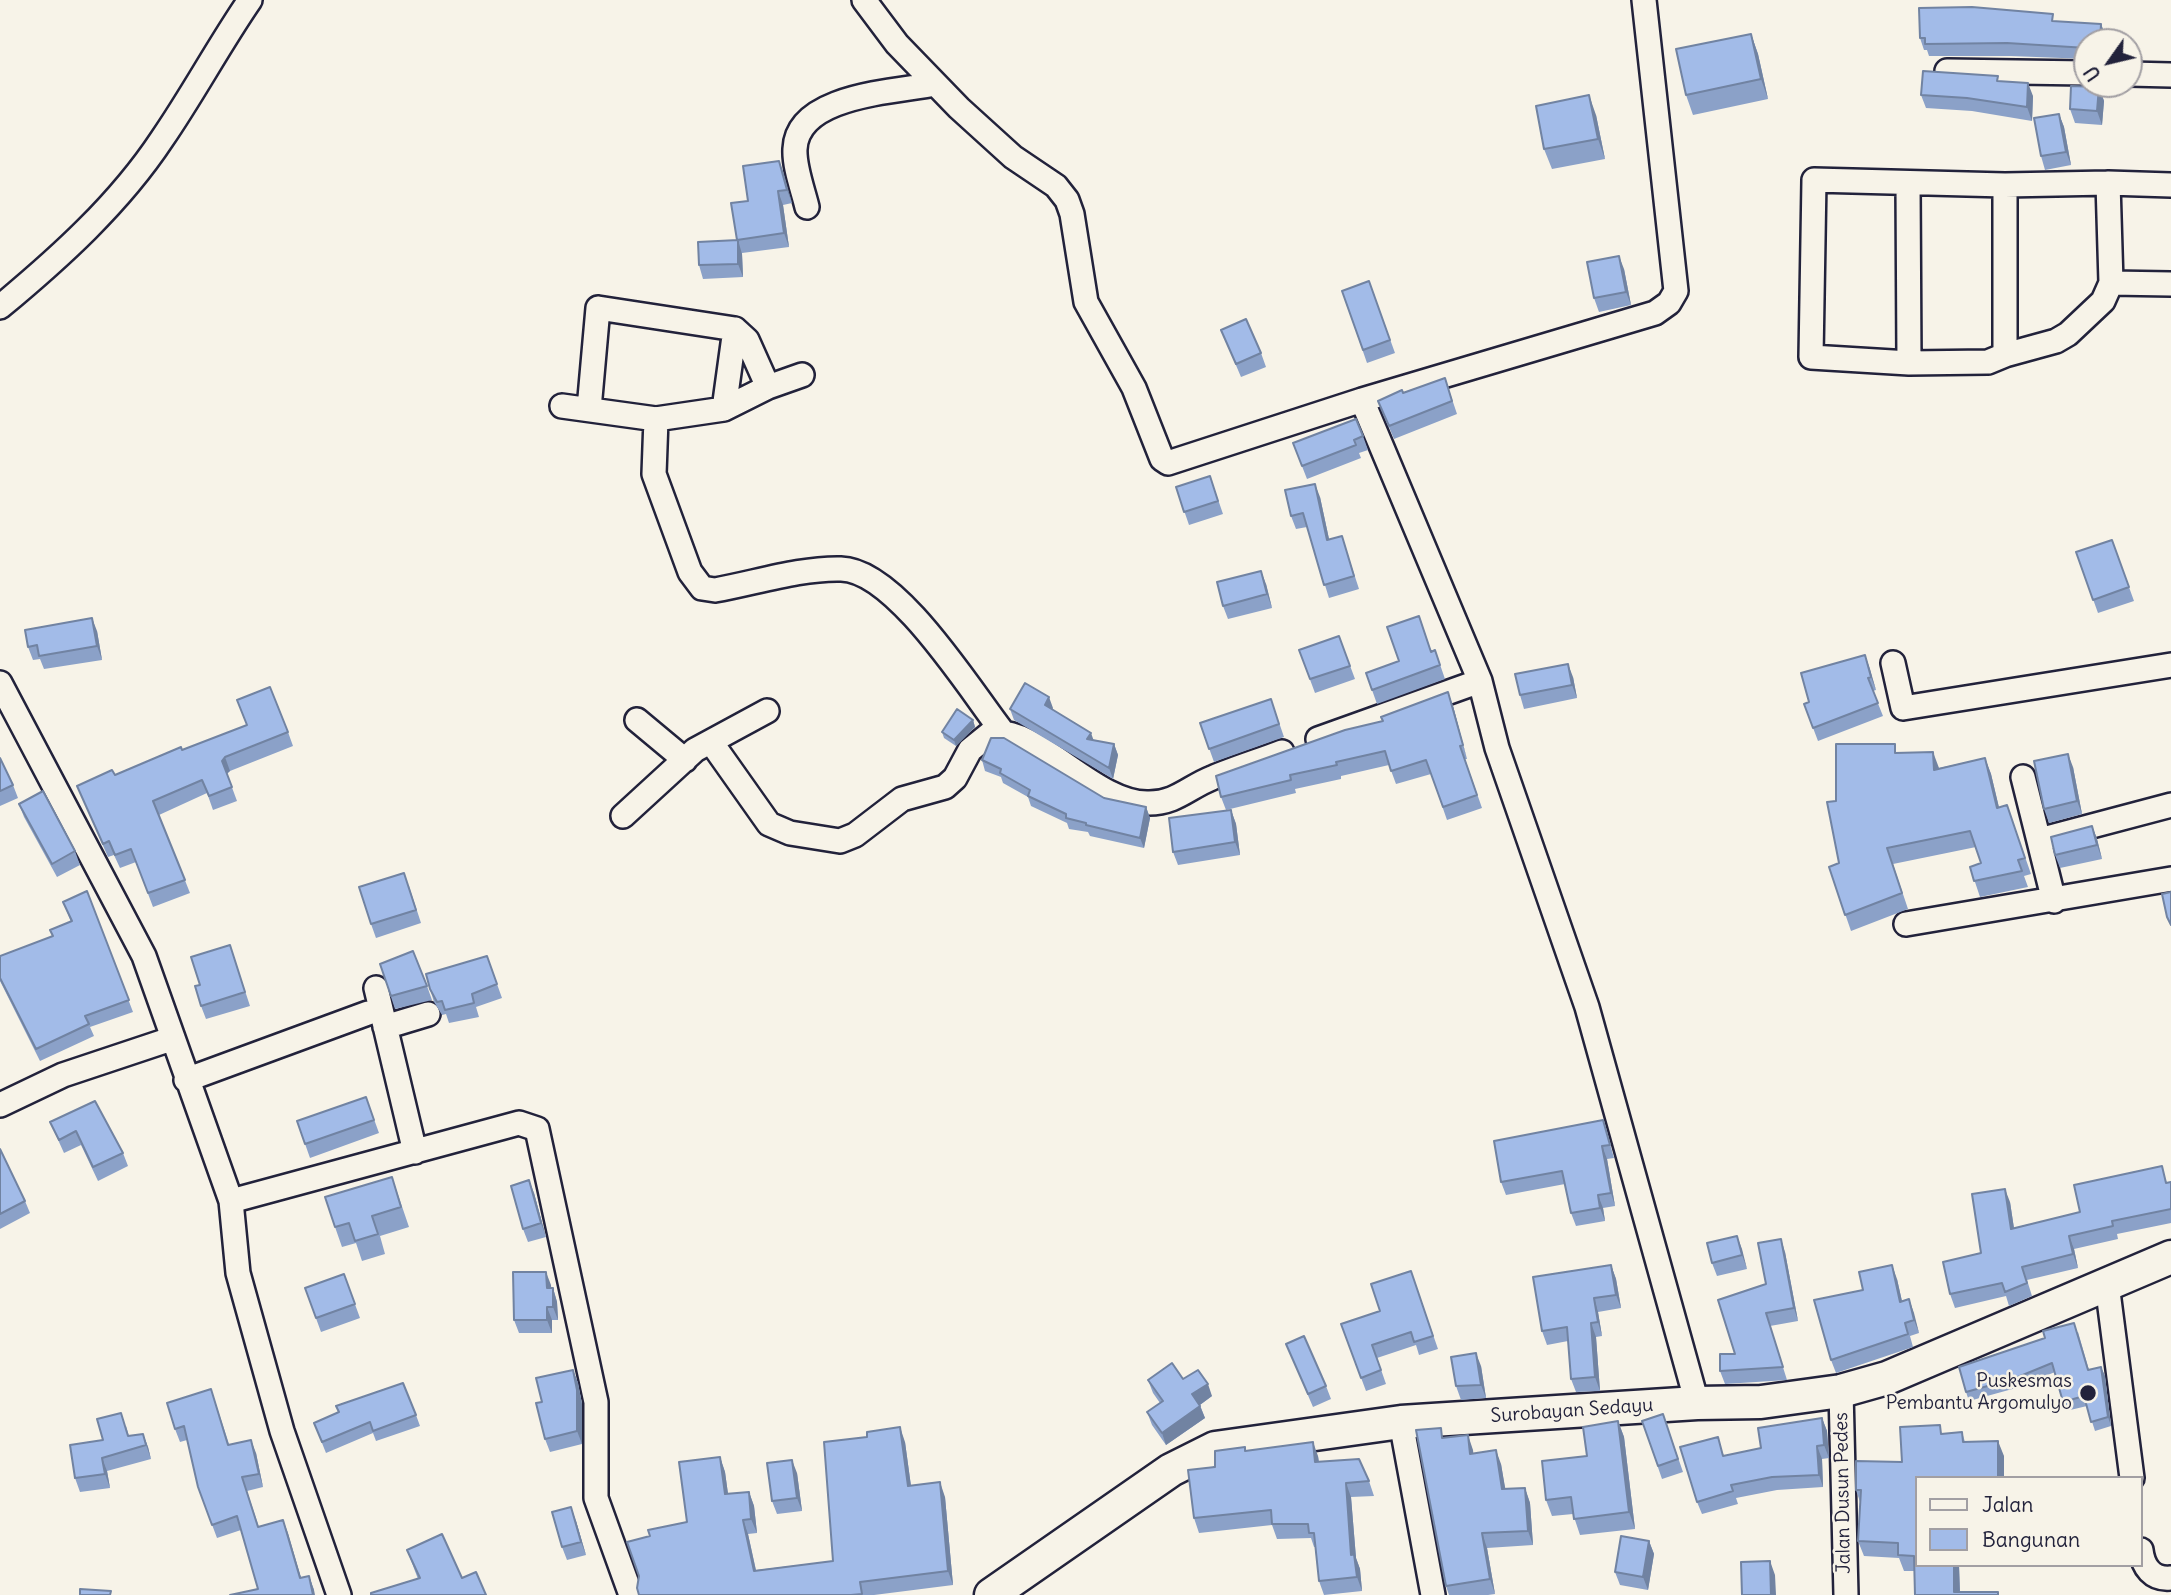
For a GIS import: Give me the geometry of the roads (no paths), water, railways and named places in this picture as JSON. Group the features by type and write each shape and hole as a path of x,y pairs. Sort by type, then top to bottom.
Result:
{"main road":[{"name":"Surobayan Sedayu","path":"991,1595 1192,1458 1215,1448 1401,1422 1697,1403 1761,1402 1841,1391 1887,1378 2171,1257"}],"street":[{"path":"0,307 45,270 114,201 162,140 214,53 250,0"},
{"path":"864,0 890,36 935,84 1013,157 1056,186 1067,200 1086,302 1134,388 1164,462 1168,463 1362,400 1655,313 1669,303 1676,291 1644,0"},
{"path":"1947,71 2073,73"},
{"path":"2143,74 2171,75"},
{"path":"807,207 795,149 803,123 809,117 827,106 935,84"},
{"path":"2108,183 2111,283 2103,301 2068,334 2056,341 1988,362 1909,363 1811,357 1814,180 1908,184 2108,183 2171,185"},
{"path":"1908,184 1909,363"},
{"path":"2005,355 2006,185"},
{"path":"2111,283 2171,284"},
{"path":"589,409 598,308 735,329 747,340 768,387"},
{"path":"724,409 735,329"},
{"path":"562,406 656,419 724,409 768,387 802,375"},
{"path":"1362,400 1480,681 1497,748 1587,1007 1697,1403"},
{"path":"656,419 654,474 690,572 702,588 715,590 821,570 842,569 861,574 889,591 909,611 1002,732 1029,743 1115,796 1147,804 1177,799 1209,779 1480,681"},
{"path":"1893,663 1903,708 2171,665"},
{"path":"0,683 144,956 171,1039 231,1201 238,1273 282,1431 339,1595"},
{"path":"623,816 685,760 711,742 767,712"},
{"path":"636,720 685,760"},
{"path":"711,742 769,824 790,833 840,841 855,835 902,799 945,787 955,778 978,740 1002,732"},
{"path":"2023,777 2054,901"},
{"path":"2039,840 2171,805"},
{"path":"1906,924 2054,901 2171,878"},
{"path":"376,988 377,1020 415,1152"},
{"path":"187,1080 377,1020 428,1014"},
{"path":"0,1105 63,1075 171,1039"},
{"path":"231,1201 519,1123 532,1125 540,1134 596,1402 596,1497 631,1595"},
{"path":"2107,1284 2132,1476"},
{"name":"Jalan Dusun Pedes","path":"1841,1391 1846,1595"},
{"path":"1401,1422 1433,1595"},
{"path":"2143,1564 2153,1575 2171,1578"}],"place":[{"name":"Puskesmas Pembantu Argomulyo","path":"2088,1393"}]}
